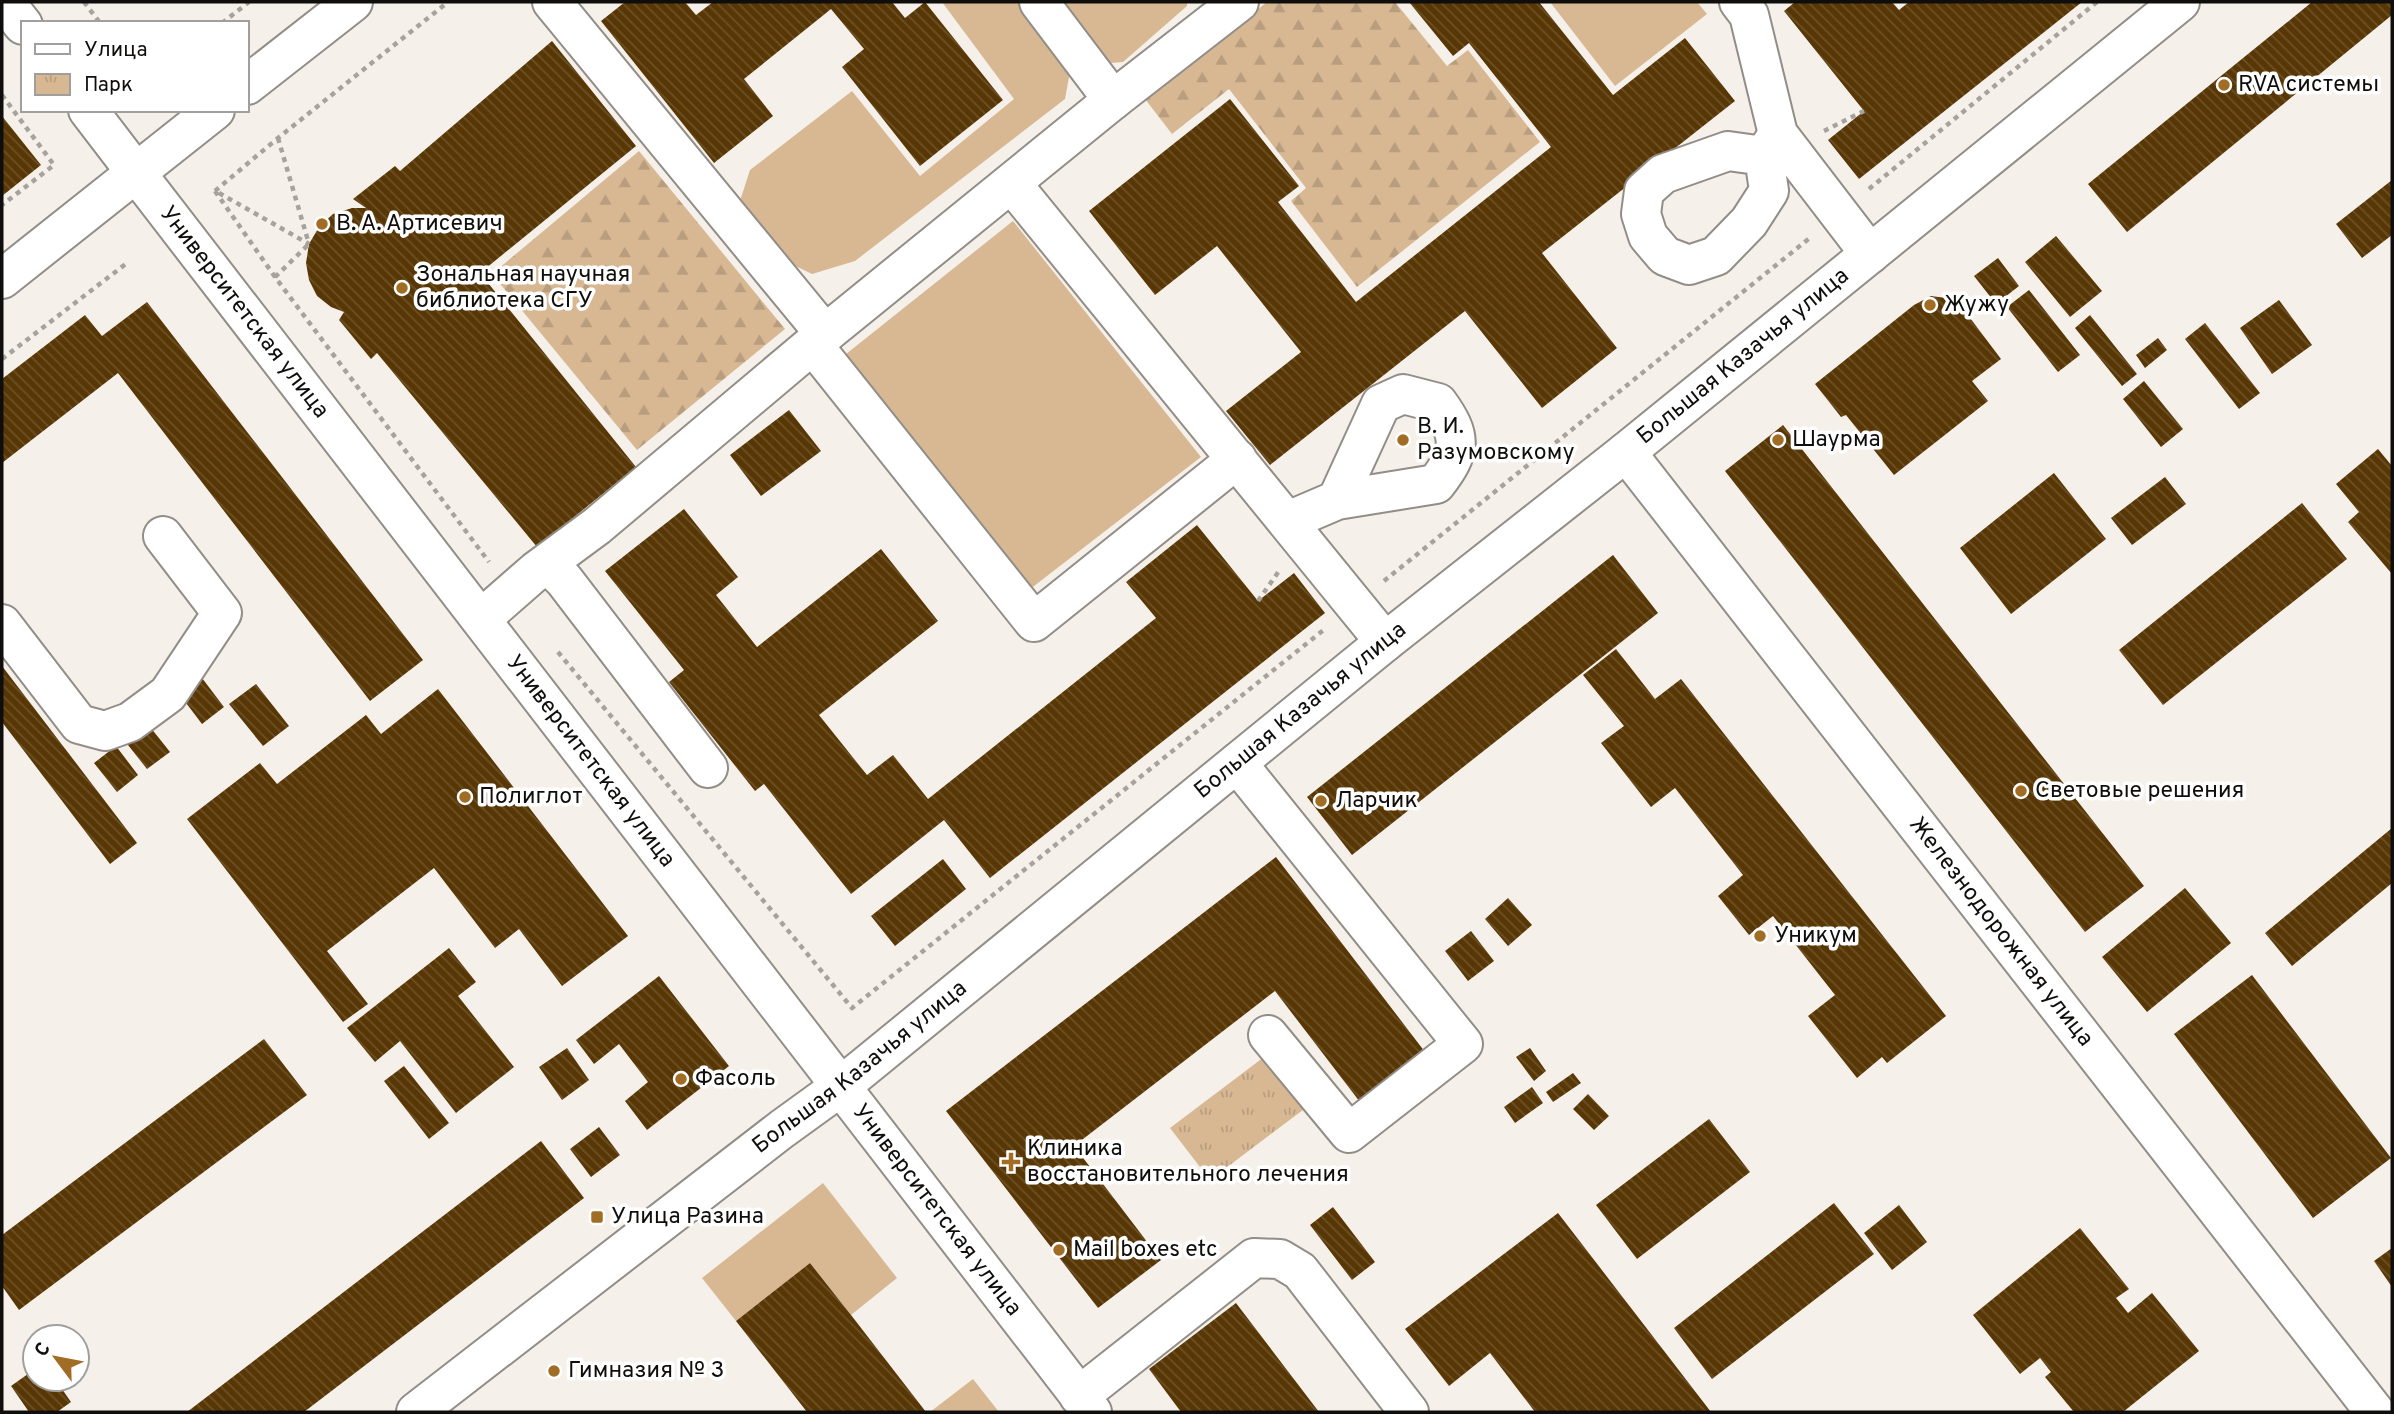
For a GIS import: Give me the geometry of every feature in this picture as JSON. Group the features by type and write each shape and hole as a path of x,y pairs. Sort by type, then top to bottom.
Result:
{"street":[{"path":"5,2 21,22"},
{"path":"248,84 353,2"},
{"path":"552,2 819,340 1034,622 1237,459"},
{"path":"1039,2 1114,100"},
{"name":"Большая Казачья улица","path":"416,1412 840,1087 1385,642 1626,452 2180,2"},
{"path":"481,619 536,571 597,526 819,340 1114,100 1224,6"},
{"path":"1751,6 1771,145 1838,215 1870,254"},
{"name":"Университетская улица","path":"90,112 1086,1404"},
{"path":"2,279 213,112"},
{"path":"1012,184 1385,642"},
{"name":"Железнодорожная улица","path":"1626,452 2375,1412"},
{"path":"1288,521 1337,500"},
{"path":"2,624 79,724 104,731 130,722 168,694 222,613 163,536"},
{"path":"548,564 564,580 708,768"},
{"path":"1237,763 1463,1044 1349,1133 1268,1035"},
{"path":"1086,1404 1254,1258 1280,1259 1300,1271 1409,1412"}],"path":[{"path":"84,2 98,21"},
{"path":"224,21 248,2"},
{"path":"215,191 448,2"},
{"path":"552,644 852,1008 1838,215 2097,2"},
{"path":"2,95 54,165 2,205"},
{"path":"278,138 309,244"},
{"path":"215,191 309,244"},
{"path":"215,191 275,277 512,592"},
{"path":"275,277 309,244"},
{"path":"2,359 127,263"}],"green space":[{"path":"942,2 1022,2 1065,56 1069,77 1065,99 855,261 812,274 777,257 738,207 750,170 852,91 920,176 1014,99"},
{"path":"1059,2 1187,2 1187,6 1123,62 1110,63 1059,7"},
{"path":"1267,2 1395,2 1447,66 1468,50 1540,142 1357,287 1291,201 1306,188 1229,89 1172,134 1145,99"},
{"path":"1550,2 1697,2 1707,14 1615,86"},
{"path":"639,151 785,329 637,450 492,274"},
{"path":"1013,221 1201,457 1025,593 836,362"},
{"path":"1264,1057 1303,1110 1210,1180 1170,1128"},
{"path":"823,1183 897,1278 851,1315 810,1263 736,1321 702,1278"},
{"path":"973,1379 999,1412 930,1412"}],"building":[{"path":"625,2 685,2 696,15 713,2 892,2 905,18 925,2 1003,100 920,166 842,67 864,49 831,9 744,79 773,116 714,163 601,21"},
{"path":"1409,2 1539,2 1613,95 1685,38 1735,101 1542,253 1617,348 1542,408 1465,311 1270,465 1226,411 1301,352 1217,246 1155,295 1089,211 1230,99 1299,186 1278,202 1356,302 1551,147 1469,43 1453,56"},
{"path":"1795,2 1892,2 1899,10 1909,2 2082,2 1859,179 1828,140 1864,111 1784,11"},
{"path":"2312,2 2392,2 2392,15 2127,232 2088,184"},
{"name":"Зональная научная библиотека СГУ","path":"552,41 636,146 480,273 636,467 537,547 377,353 371,359 339,320 344,312 331,307 317,296 309,280 306,263 309,244 319,227 333,214 352,208 366,208 353,199 395,166 400,171"},
{"path":"2,116 41,165 2,196"},
{"path":"2392,180 2392,235 2362,258 2336,224"},
{"path":"2056,236 2102,291 2070,317 2025,262"},
{"path":"1998,258 2019,286 1996,304 1974,276"},
{"path":"2029,290 2080,355 2058,372 2007,307"},
{"path":"1931,296 1958,302 2001,359 1972,381 1988,401 1894,475 1846,415 1841,417 1815,384 1914,305"},
{"path":"2279,300 2312,345 2272,374 2240,328"},
{"path":"147,302 423,660 370,701 118,373 2,463 2,379 85,315 102,336"},
{"path":"2090,315 2137,374 2122,386 2075,328"},
{"path":"2205,323 2260,393 2239,409 2185,339"},
{"path":"2158,338 2167,350 2145,368 2136,355"},
{"path":"2144,381 2183,429 2161,447 2123,399"},
{"path":"789,410 821,451 761,496 730,455"},
{"path":"1783,425 2144,886 2085,932 1725,471"},
{"path":"2378,449 2392,466 2392,574 2348,522 2359,512 2336,484"},
{"path":"2054,473 2106,539 2011,614 1960,548"},
{"path":"2165,477 2186,504 2132,545 2111,518"},
{"path":"2302,503 2347,559 2163,705 2119,650"},
{"path":"684,509 738,577 716,595 757,647 881,549 938,621 819,715 867,775 893,755 928,799 1156,618 1126,582 1197,525 1258,601 1294,573 1325,613 990,878 944,820 851,894 764,784 755,791 669,682 684,670 605,571"},
{"path":"1613,555 1658,613 1352,855 1307,797"},
{"path":"1616,649 1655,699 1681,679 1946,1016 1887,1063 1882,1057 1857,1078 1808,1016 1835,995 1773,916 1749,935 1718,896 1743,875 1675,788 1651,807 1601,743 1624,726 1583,675"},
{"path":"2,666 137,843 110,864 2,722"},
{"path":"202,678 224,707 202,724 180,695"},
{"path":"256,684 289,726 263,746 229,704"},
{"path":"438,689 628,936 562,986 519,929 495,948 434,868 327,951 368,1004 343,1022 187,819 260,763 277,784 366,715 381,734"},
{"path":"147,723 170,752 147,769 124,740"},
{"path":"116,746 138,775 117,792 94,763"},
{"path":"2392,828 2392,883 2292,966 2265,933"},
{"path":"1276,857 1425,1052 1360,1102 1275,991 1074,1146 1161,1260 1098,1308 946,1111"},
{"path":"943,859 966,889 895,946 871,916"},
{"path":"2185,888 2231,943 2147,1012 2102,957"},
{"path":"1508,898 1532,925 1508,946 1485,919"},
{"path":"1471,931 1494,961 1468,981 1445,951"},
{"path":"449,948 476,982 458,996 514,1067 456,1113 400,1041 375,1062 347,1028"},
{"path":"2252,975 2391,1158 2313,1218 2174,1034"},
{"path":"659,976 729,1066 647,1130 625,1101 648,1082 619,1044 594,1064 576,1040"},
{"path":"264,1039 307,1095 19,1310 2,1286 2,1235"},
{"path":"567,1048 589,1080 562,1100 539,1067"},
{"path":"1530,1048 1546,1071 1534,1081 1516,1057"},
{"path":"404,1066 449,1123 429,1139 384,1081"},
{"path":"1573,1073 1581,1083 1553,1102 1546,1092"},
{"path":"1532,1087 1543,1103 1515,1123 1504,1107"},
{"path":"1588,1094 1609,1116 1594,1130 1573,1109"},
{"path":"1709,1119 1750,1172 1637,1259 1596,1205"},
{"path":"599,1127 620,1155 591,1177 570,1149"},
{"path":"541,1141 584,1198 304,1412 187,1412"},
{"path":"1834,1203 1874,1254 1712,1379 1674,1328"},
{"path":"1899,1205 1927,1242 1892,1270 1864,1233"},
{"path":"1333,1207 1375,1262 1352,1280 1310,1225"},
{"path":"1558,1213 1711,1412 1535,1412 1490,1353 1449,1386 1405,1329"},
{"path":"2080,1228 2129,1289 2116,1298 2128,1313 2152,1293 2199,1351 2123,1412 2074,1412 2045,1377 2051,1372 2040,1358 2020,1374 1973,1315"},
{"path":"2392,1248 2392,1287 2374,1261"},
{"path":"810,1263 926,1412 807,1412 736,1321"},
{"path":"1236,1303 1319,1412 1181,1412 1149,1369"},
{"path":"21,1379 21,1393 65,1393 71,1402 57,1412 29,1412 11,1386"}],"place":[{"name":"RVA системы","path":"2224,85"},
{"name":"В. А. Артисевич","path":"322,224"},
{"name":"Зональная научная библиотека СГУ","path":"402,288"},
{"name":"Жужу","path":"1930,305"},
{"name":"В. И. Разумовскому","path":"1403,440"},
{"name":"Шаурма","path":"1778,440"},
{"name":"Световые решения","path":"2021,791"},
{"name":"Полиглот","path":"465,797"},
{"name":"Ларчик","path":"1321,801"},
{"name":"Уникум","path":"1760,936"},
{"name":"Фасоль","path":"681,1079"},
{"name":"Клиника восстановительного лечения","path":"1011,1162"},
{"name":"Улица Разина","path":"597,1217"},
{"name":"Mail boxes etc","path":"1059,1250"},
{"name":"Гимназия № 3","path":"554,1371"}]}
